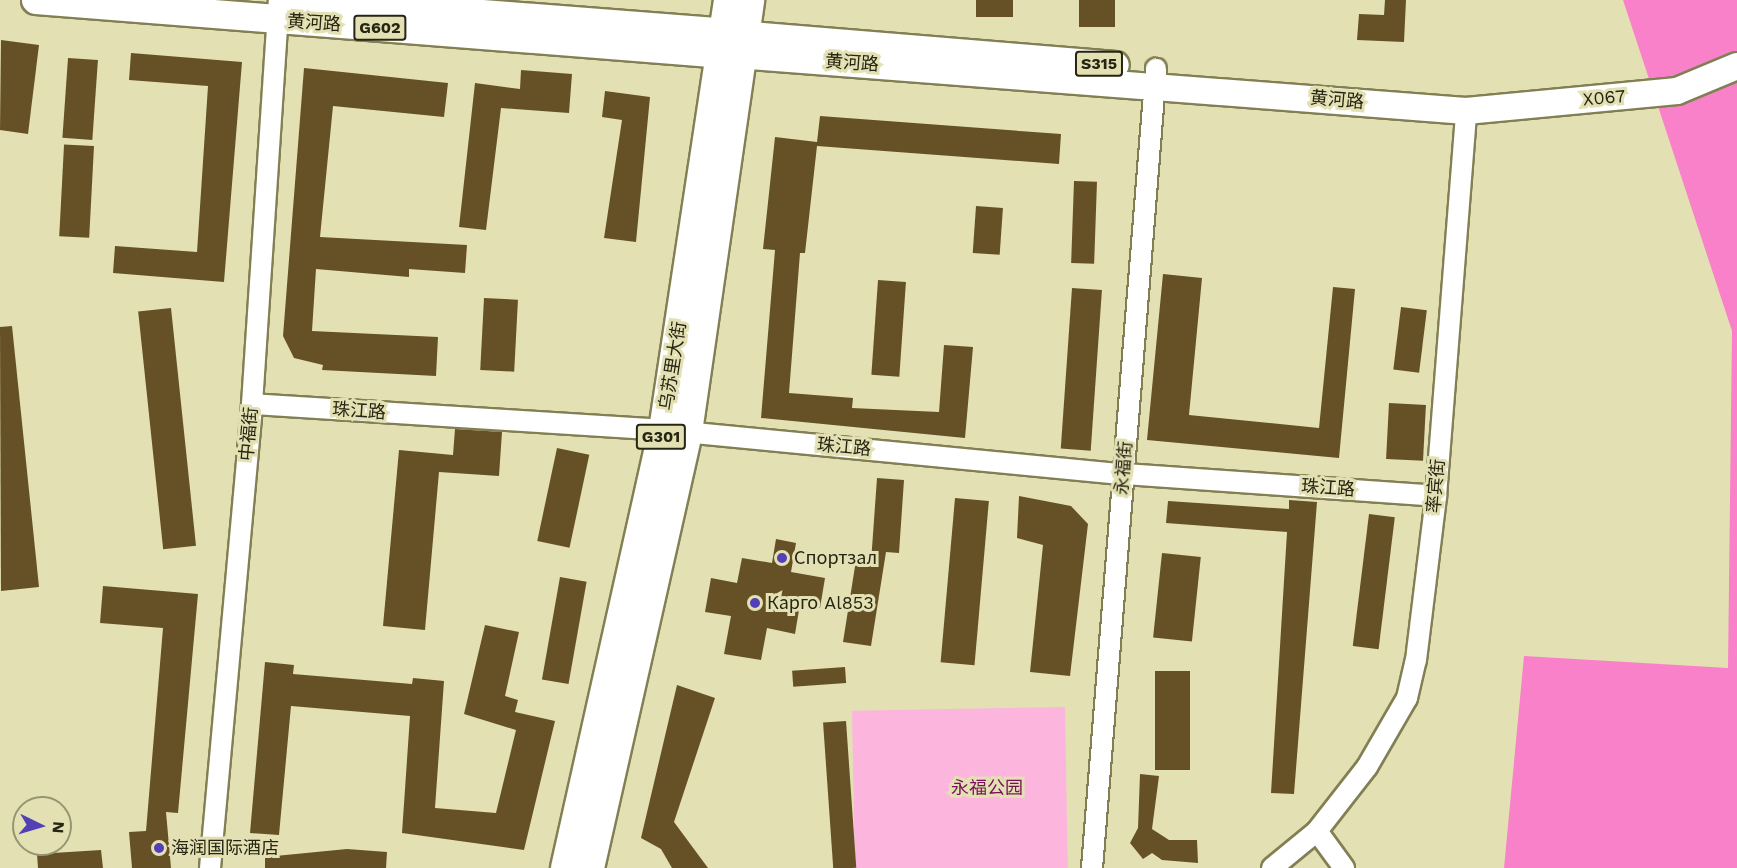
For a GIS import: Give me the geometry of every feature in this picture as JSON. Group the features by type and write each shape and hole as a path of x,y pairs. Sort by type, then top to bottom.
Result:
{"highway":[{"name":"黄河路","path":"36,0 278,10 736,44"},
{"name":"黄河路","path":"301,0 736,44"},
{"name":"乌苏里大街","path":"728,0 736,44"},
{"name":"乌苏里大街","path":"590,868 675,431 736,44 750,0"},
{"name":"乌苏里大街","path":"566,868 675,431"}],"main road":[{"name":"黄河路","path":"736,44 1156,77 1433,91 1449,95 1466,111"},
{"name":"X067","path":"1466,111 1677,91 1737,66"}],"street":[{"name":"中福街","path":"210,868 252,404 278,10"},
{"name":"永福街","path":"1092,868 1156,77"},
{"name":"率宾街","path":"1272,868 1317,831 1367,767 1407,698 1423,616 1436,496 1466,111"},
{"name":"珠江路","path":"252,404 675,431 1124,474 1436,496"},
{"path":"1317,831 1338,864"}],"green space":[{"name":"永福公园","path":"1065,707 1068,868 855,868 852,711"}],"shaded area":[{"path":"1623,0 1737,0 1737,868 1504,868 1524,656 1728,668 1732,331"}],"building":[{"path":"976,0 1013,0 1013,17 976,17"},
{"path":"1079,0 1115,0 1115,27 1079,27"},
{"path":"1385,0 1406,0 1404,42 1357,40 1359,14 1384,15"},
{"path":"1,40 39,45 28,134 0,130"},
{"path":"131,53 242,62 224,282 113,273 115,246 197,252 208,86 129,80"},
{"path":"68,58 98,60 92,140 62,138"},
{"path":"304,68 448,83 444,117 333,106 320,237 467,245 465,273 409,269 409,277 316,269 312,331 438,337 436,376 322,370 323,365 294,358 283,336"},
{"path":"521,70 572,74 569,113 501,108 486,230 459,227 475,83 520,89"},
{"path":"605,91 650,97 636,242 604,238 622,120 602,117"},
{"path":"820,116 1061,134 1059,164 817,146 805,253 800,253 789,393 853,398 852,408 939,412 944,345 973,347 965,438 761,418 775,250 763,249 775,137 817,142"},
{"path":"64,144 94,146 89,238 59,236"},
{"path":"1074,181 1097,182 1094,264 1071,263"},
{"path":"976,206 1003,208 1000,255 973,253"},
{"path":"1163,274 1202,278 1189,415 1319,428 1333,287 1355,289 1339,458 1147,440"},
{"path":"878,280 906,282 899,377 871,375"},
{"path":"1072,288 1102,290 1091,451 1061,449"},
{"path":"484,298 518,300 514,372 480,370"},
{"path":"1401,307 1427,310 1419,373 1393,370"},
{"path":"171,308 196,546 163,549 138,311"},
{"path":"12,326 39,587 1,591 0,327"},
{"path":"1389,403 1426,405 1423,461 1386,459"},
{"path":"455,429 502,432 499,476 439,472 425,630 383,626 399,450 453,455"},
{"path":"557,448 589,455 570,548 537,541"},
{"path":"877,478 904,480 899,553 886,552 871,646 843,642 856,560 871,562"},
{"path":"1019,496 1071,506 1088,524 1070,676 1030,672 1043,545 1017,538"},
{"path":"955,498 989,501 974,665 941,662"},
{"path":"1289,500 1317,502 1294,794 1271,793 1287,532 1166,523 1168,501 1289,509"},
{"path":"1369,514 1395,517 1379,649 1353,646"},
{"path":"776,539 796,543 791,572 825,578 820,608 800,604 795,634 767,628 761,660 724,654 731,616 705,612 711,578 737,583 742,558 772,563"},
{"path":"1162,553 1201,557 1192,642 1153,638"},
{"path":"560,577 587,582 569,684 542,679"},
{"path":"103,586 198,594 178,813 166,812 171,868 132,868 129,832 146,831 163,628 100,623"},
{"path":"485,625 519,632 505,696 518,700 515,712 555,721 524,850 402,833 410,716 291,706 279,835 250,833 265,662 294,665 293,674 412,684 413,678 444,681 435,808 496,813 516,730 464,714"},
{"path":"845,667 846,683 793,687 792,671"},
{"path":"1155,671 1190,671 1190,770 1155,770"},
{"path":"677,685 715,698 674,822 708,868 672,868 661,849 641,838"},
{"path":"846,721 856,868 833,868 823,723"},
{"path":"1140,774 1159,776 1152,829 1169,840 1197,840 1198,863 1162,860 1152,853 1143,859 1130,843 1138,828"},
{"path":"347,849 387,852 386,868 265,868 265,857"},
{"path":"101,850 103,868 38,868 37,856 72,856 72,852"}],"place":[{"name":"Спортзал","path":"782,558"},
{"name":"Карго Al853","path":"755,603"},
{"name":"海润国际酒店","path":"159,848"}]}
